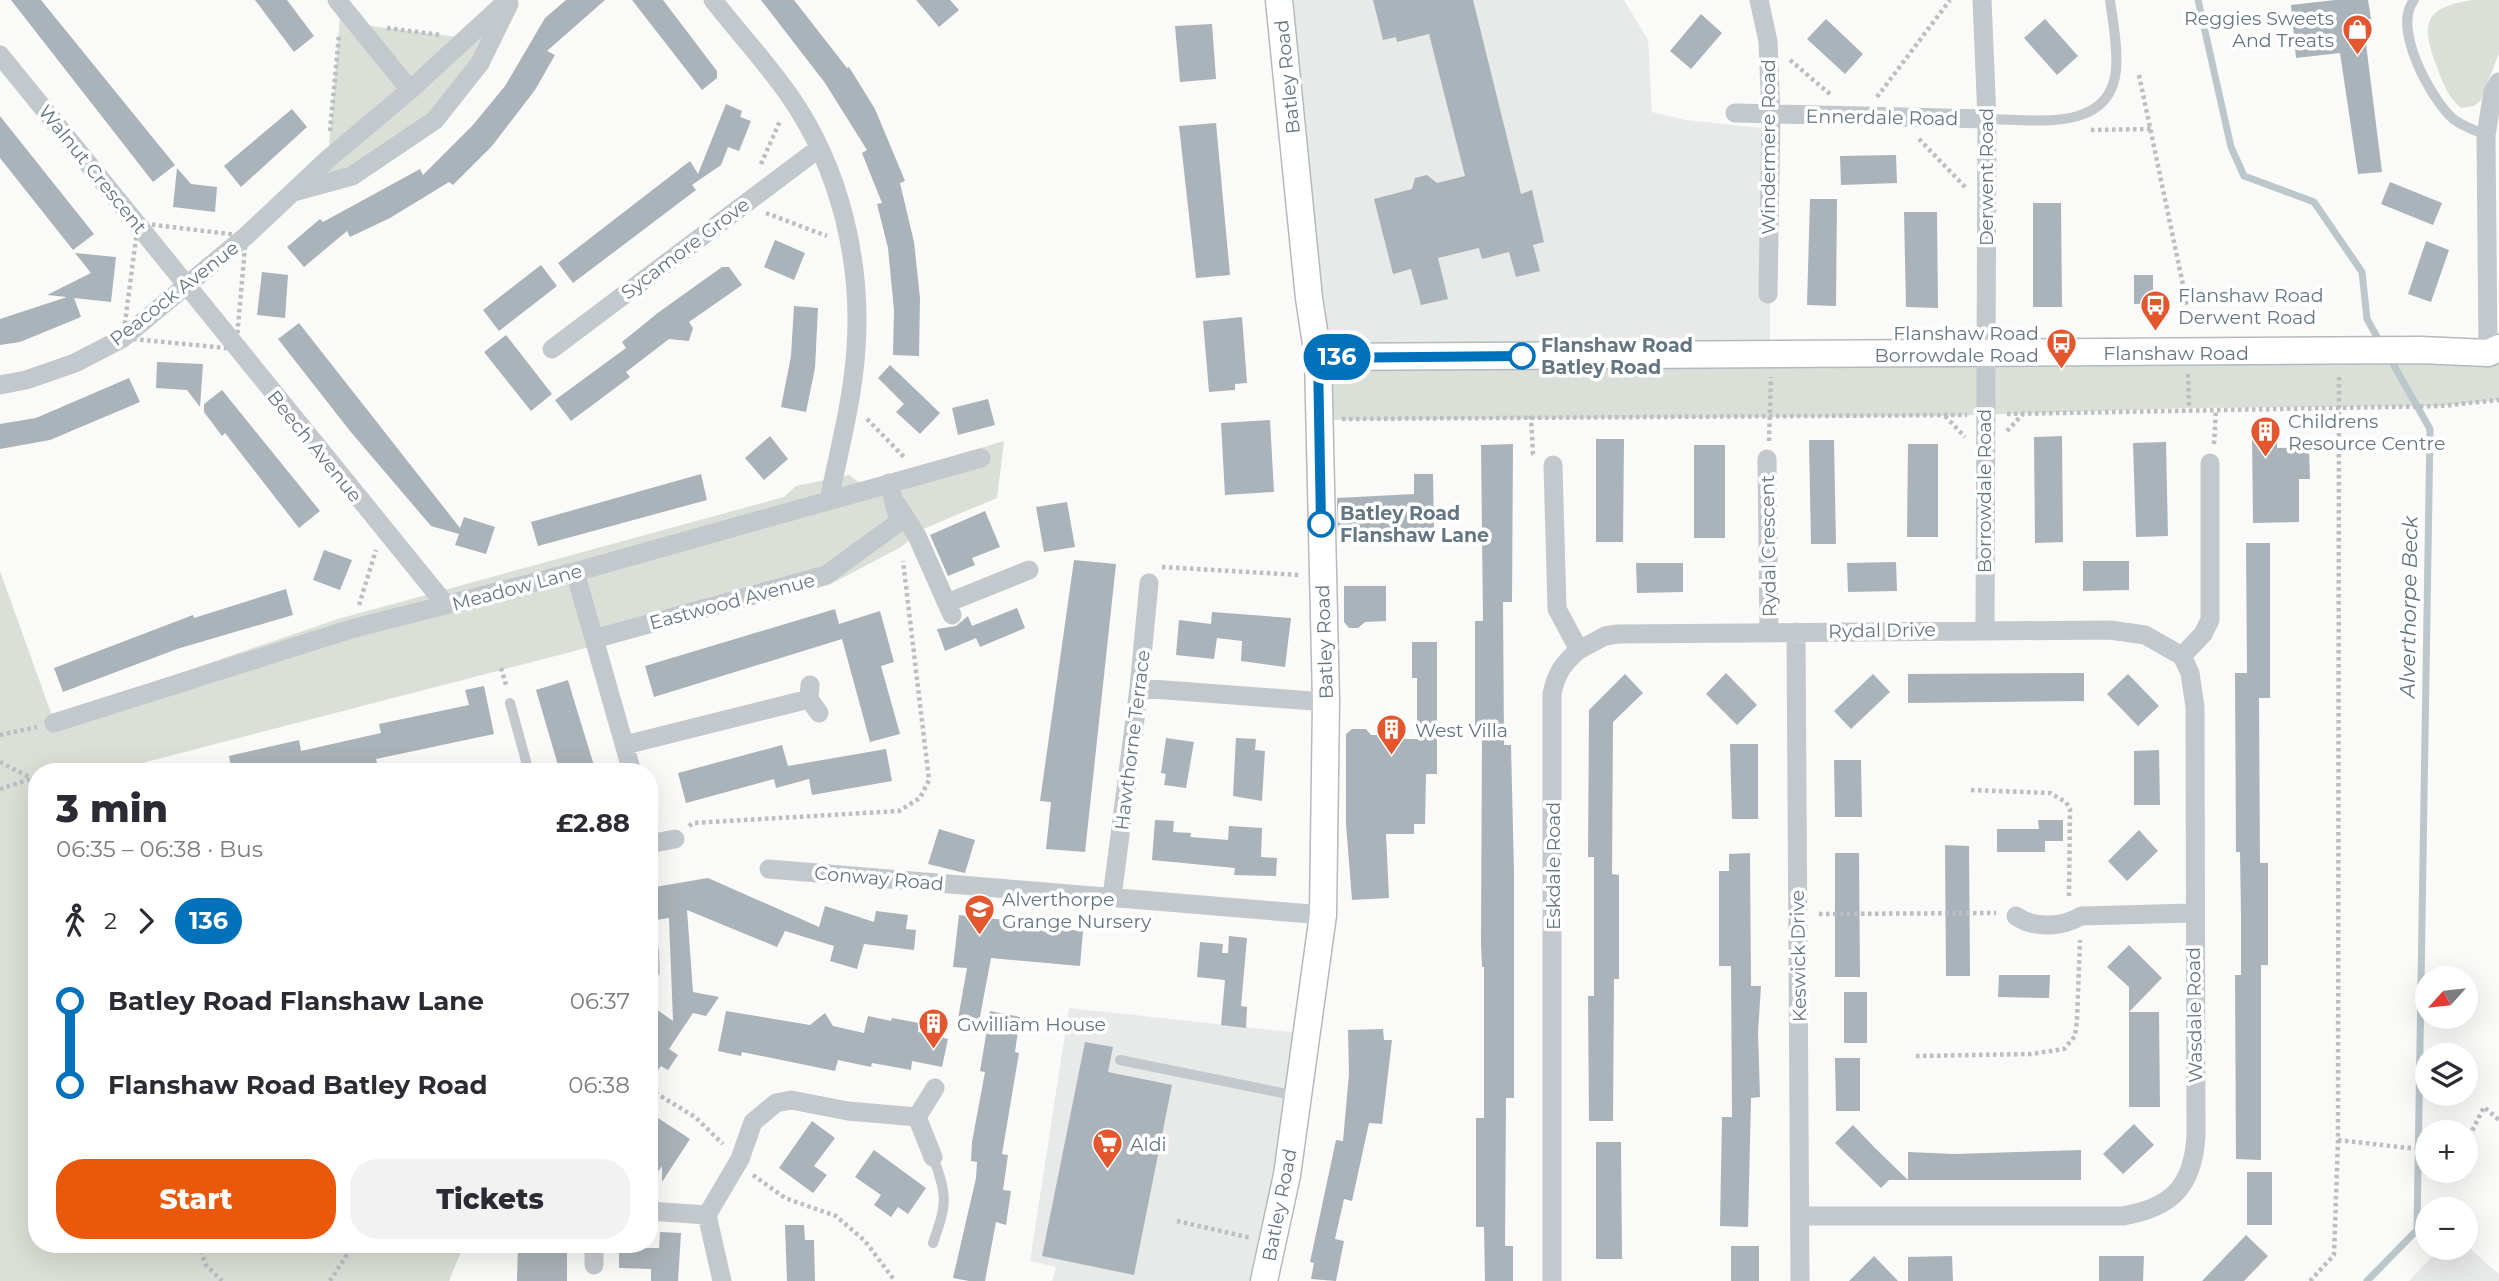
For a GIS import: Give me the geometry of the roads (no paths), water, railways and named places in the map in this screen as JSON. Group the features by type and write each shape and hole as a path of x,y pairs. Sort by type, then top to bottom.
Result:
{"street":[{"name":"Peacock Avenue","path":"0,385 26,380 75,363 123,338 295,191 510,0"},
{"name":"Peacock Avenue","path":"295,191 352,176 435,120 480,63 510,0"},
{"path":"713,0 790,97 818,149 839,197 850,245 858,304 856,350 849,401 829,500"},
{"name":"Batley Road","path":"1264,1281 1287,1175 1323,915 1326,702 1318,358 1279,0"},
{"name":"Windermere Road","path":"1759,0 1768,41 1771,116 1768,294"},
{"name":"Derwent Road","path":"1982,0 1987,119 1985,353"},
{"path":"339,3 410,90"},
{"name":"Walnut Crescent","path":"0,55 186,284"},
{"path":"2495,354 2486,135 2493,92 2499,82"},
{"name":"Ennerdale Road","path":"1735,113 1771,116 1987,119"},
{"name":"Sycamore Grove","path":"552,349 818,149"},
{"name":"Beech Avenue","path":"186,284 446,605"},
{"name":"Flanshaw Road","path":"1318,358 2421,350 2495,354"},
{"name":"Borrowdale Road","path":"1985,353 1985,629"},
{"name":"Meadow Lane","path":"54,723 351,629 575,572 829,500 890,490 920,474 981,458"},
{"name":"Rydal Crescent","path":"1767,459 1769,632"},
{"path":"2182,656 2203,634 2210,620 2210,463"},
{"path":"1553,465 1557,609 1578,650"},
{"path":"890,490 917,536 949,609 1029,570"},
{"name":"Eastwood Avenue","path":"594,639 826,575 899,522 890,490"},
{"path":"575,572 630,763"},
{"name":"Hawthorne Terrace","path":"1112,897 1155,575"},
{"name":"Rydal Drive","path":"1578,650 1605,636 1618,634 1985,629 2126,632 2145,635 2182,656"},
{"name":"Keswick Drive","path":"1796,632 1800,1281"},
{"name":"Eskdale Road","path":"1552,1281 1552,694 1556,677 1565,661 1578,650"},
{"name":"Wasdale Road","path":"1801,1216 2104,1217 2144,1212 2161,1205 2188,1178 2194,1160 2195,706 2190,673 2182,656"},
{"path":"1139,688 1326,702"},
{"path":"625,745 812,699"},
{"path":"658,839 675,839"},
{"name":"Conway Road","path":"769,869 1323,915"},
{"path":"2016,916 2026,923 2193,913"},
{"path":"917,1117 935,1088"},
{"path":"722,1281 708,1214 740,1159 753,1122 776,1102 791,1100 848,1111 917,1117"},
{"path":"917,1117 933,1157"},
{"path":"658,1212 708,1214"},
{"path":"594,1253 594,1265"}],"lane":[{"path":"1987,119 2072,119 2085,116 2106,98 2116,71 2110,0"},
{"path":"2414,0 2409,7 2408,38 2438,103 2455,121 2486,135"},
{"path":"510,703 527,763"},
{"path":"1120,1060 1194,1072 1204,1077 1298,1096"},
{"path":"933,1157 944,1186 946,1207 933,1243"}],"waterway":[{"name":"Alverthorpe Beck","path":"2198,0 2231,147 2244,176 2314,202 2362,272 2367,319 2381,344"},
{"name":"Alverthorpe Beck","path":"2367,1281 2417,1230 2430,429 2389,357"}],"place":[{"name":"Reggies Sweets And Treats","path":"2357,56"},
{"name":"Flanshaw Road Derwent Road","path":"2155,333"},
{"name":"Flanshaw Road Batley Road","path":"1522,356"},
{"name":"Flanshaw Road Borrowdale Road","path":"2062,371"},
{"name":"Childrens Resource Centre","path":"2265,459"},
{"name":"Batley Road Flanshaw Lane","path":"1321,524"},
{"name":"West Villa","path":"1392,757"},
{"name":"Alverthorpe Grange Nursery","path":"979,937"},
{"name":"Gwilliam House","path":"934,1051"},
{"name":"Aldi","path":"1107,1171"}]}
